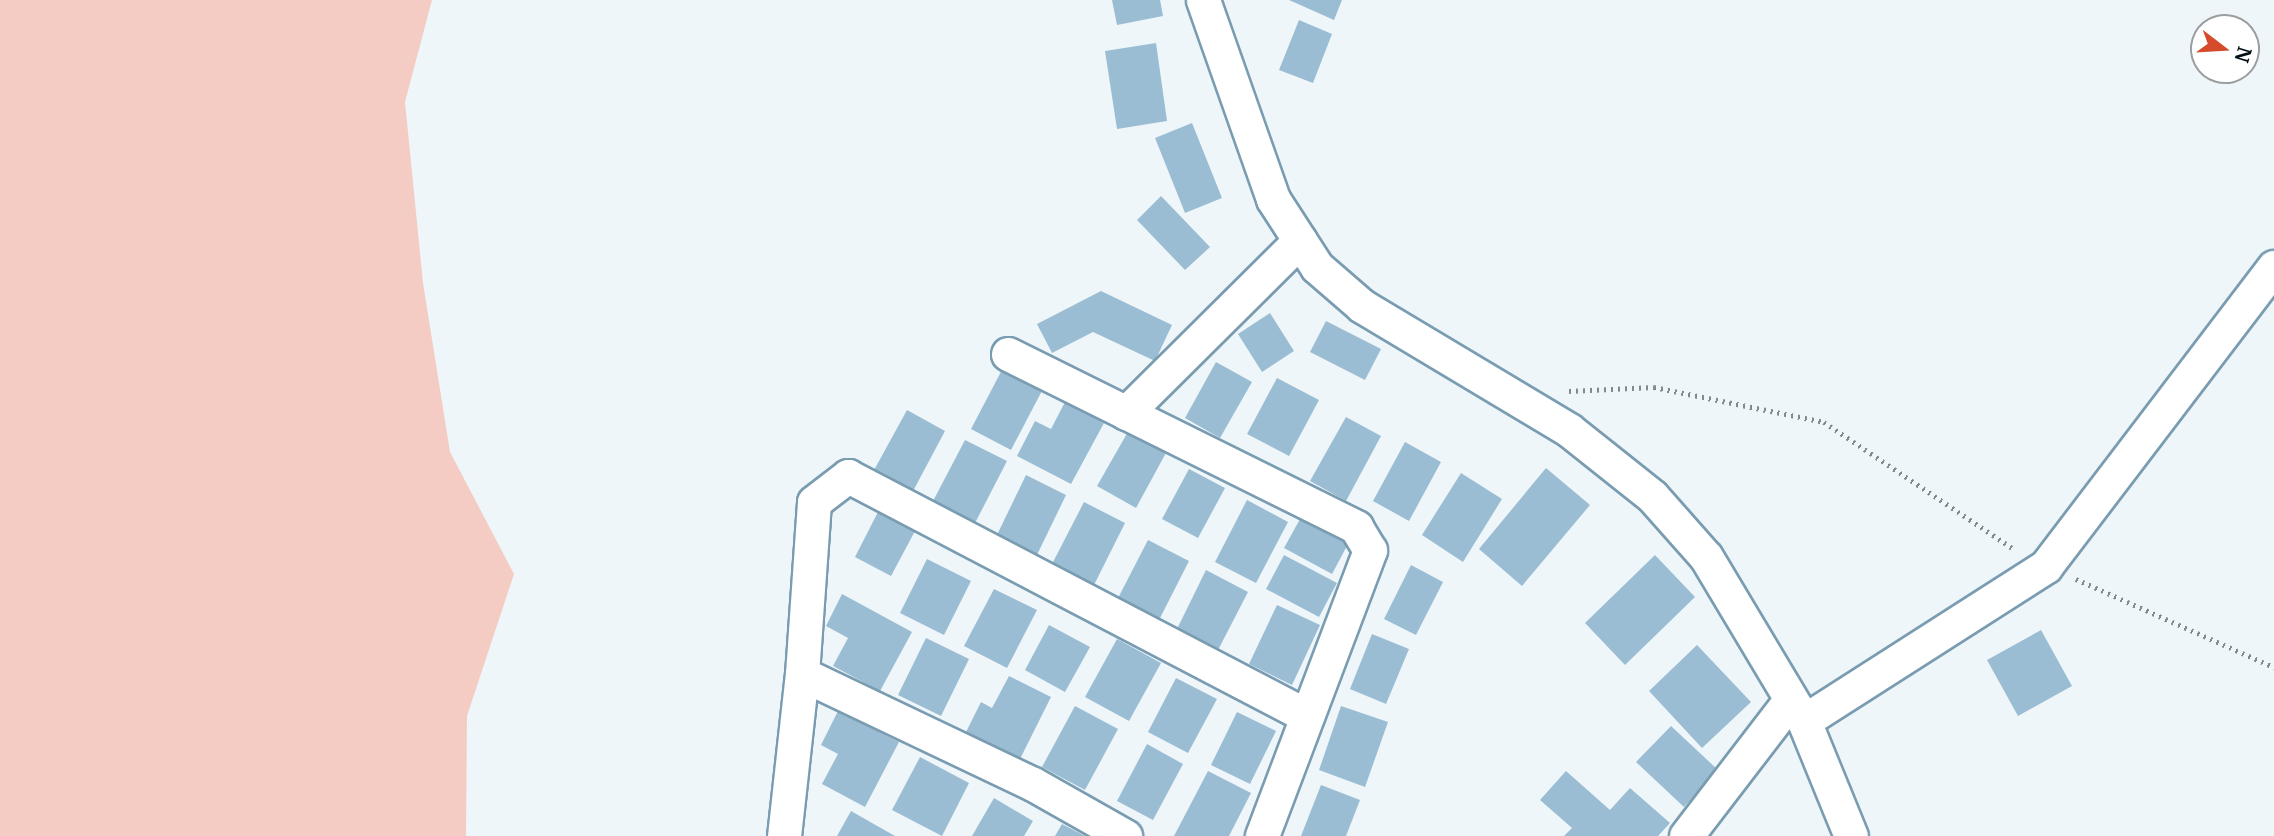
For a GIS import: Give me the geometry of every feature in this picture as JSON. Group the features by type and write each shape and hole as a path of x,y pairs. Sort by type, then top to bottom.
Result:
{"street":[{"path":"1203,0 1273,199 1317,267 1362,306 1569,430 1652,496 1706,557 1796,711 1851,836"},
{"path":"1126,413 1300,240"},
{"path":"1686,836 1796,711 2046,566 2274,267"},
{"path":"1008,354 1356,527 1370,550 1262,836"},
{"path":"784,836 802,674 814,502 848,476 1307,716"},
{"path":"802,674 1033,784 1125,836"}],"path":[{"path":"1564,391 1654,387 1824,422 2024,556 2274,667"}],"shaded area":[{"path":"0,0 432,0 405,102 423,283 450,452 514,574 467,716 466,836 0,836"}],"building":[{"path":"1112,0 1160,0 1163,16 1117,25"},
{"path":"1289,0 1342,0 1334,20"},
{"path":"1299,20 1332,34 1313,83 1279,70"},
{"path":"1156,43 1167,121 1117,129 1105,51"},
{"path":"1192,123 1222,198 1185,213 1155,138"},
{"path":"1161,196 1210,247 1185,270 1137,220"},
{"path":"1101,291 1172,325 1155,361 1093,332 1052,353 1037,324"},
{"path":"1270,313 1294,351 1262,372 1238,334"},
{"path":"1326,321 1381,349 1365,380 1310,352"},
{"path":"1216,362 1252,382 1220,438 1185,418"},
{"path":"1005,364 1045,385 1011,450 971,429"},
{"path":"1277,378 1319,400 1289,456 1247,434"},
{"path":"1065,402 1104,423 1071,484 1017,456 1035,421 1051,429"},
{"path":"907,410 945,431 912,493 873,472"},
{"path":"1346,417 1381,436 1346,501 1310,481"},
{"path":"1129,430 1167,451 1136,508 1097,486"},
{"path":"965,440 1007,461 974,525 932,503"},
{"path":"1405,442 1441,462 1409,521 1373,501"},
{"path":"1546,468 1590,505 1522,586 1479,549"},
{"path":"1189,469 1225,488 1198,538 1162,519"},
{"path":"1461,473 1502,499 1463,562 1422,535"},
{"path":"1026,475 1066,495 1035,559 995,539"},
{"path":"1247,500 1288,522 1256,583 1215,562"},
{"path":"1084,502 1125,523 1094,585 1052,564"},
{"path":"878,512 915,531 891,576 855,557"},
{"path":"1300,519 1348,544 1332,574 1284,548"},
{"path":"1148,540 1189,561 1158,622 1117,600"},
{"path":"1284,555 1337,583 1319,617 1266,589"},
{"path":"1655,555 1695,597 1625,665 1585,623"},
{"path":"927,559 971,581 944,635 900,613"},
{"path":"1411,565 1443,582 1416,635 1384,619"},
{"path":"1206,570 1248,592 1217,652 1176,631"},
{"path":"994,589 1037,610 1007,668 964,646"},
{"path":"842,594 912,632 880,691 833,666 848,638 826,626"},
{"path":"1277,605 1320,625 1292,685 1249,664"},
{"path":"1049,625 1090,647 1065,692 1025,670"},
{"path":"2041,630 2072,686 2018,716 1987,660"},
{"path":"1372,634 1409,649 1386,704 1350,689"},
{"path":"926,638 969,659 941,716 898,695"},
{"path":"1117,639 1161,663 1129,721 1085,697"},
{"path":"1697,645 1751,702 1702,748 1649,691"},
{"path":"1009,676 1051,697 1017,765 963,738 981,702 992,708"},
{"path":"1176,678 1217,699 1188,753 1148,732"},
{"path":"1075,706 1118,729 1085,790 1042,767"},
{"path":"1341,706 1388,722 1365,787 1319,770"},
{"path":"838,711 899,742 865,807 822,784 838,754 821,745"},
{"path":"1237,712 1276,731 1250,784 1211,765"},
{"path":"1671,726 1718,770 1684,807 1636,762"},
{"path":"1147,744 1183,764 1153,820 1117,801"},
{"path":"920,757 969,783 942,836 892,810"},
{"path":"1208,771 1251,793 1229,836 1174,836"},
{"path":"1566,771 1610,810 1630,788 1670,823 1658,836 1564,836 1572,828 1540,800"},
{"path":"1321,785 1360,800 1346,836 1301,836"},
{"path":"994,798 1033,821 1024,836 972,836"},
{"path":"851,811 895,836 837,836"},
{"path":"1062,824 1085,836 1055,836"}]}
